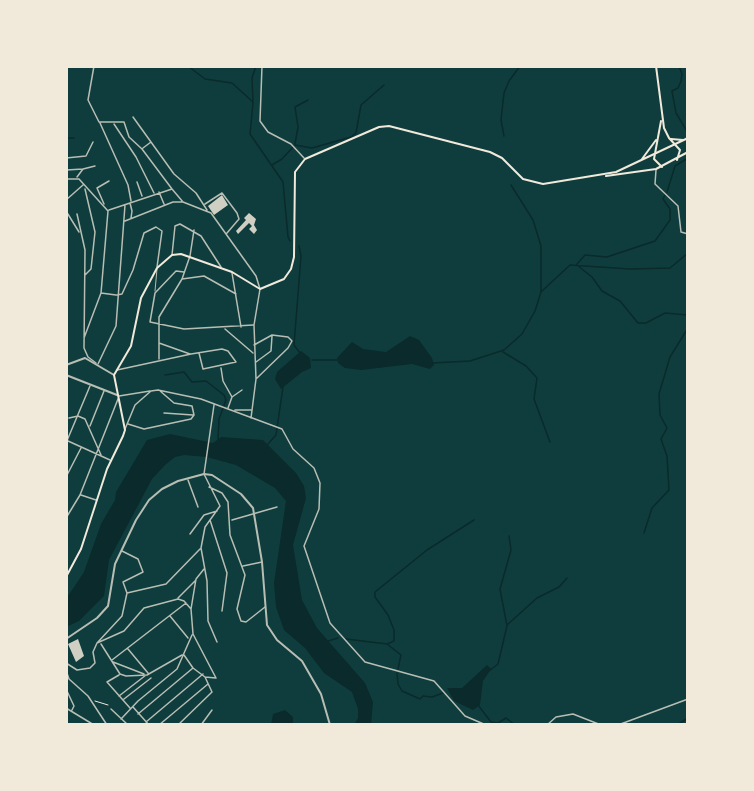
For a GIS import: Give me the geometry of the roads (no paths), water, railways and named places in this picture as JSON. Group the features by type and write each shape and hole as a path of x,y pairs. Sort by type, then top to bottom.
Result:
{"main road":[{"path":"656,66 662,115 669,138 681,152 677,160"},
{"path":"662,115 655,162 663,167"},
{"path":"66,577 81,549 96,500 125,430 114,375 134,337 141,298 157,268 172,255 190,256 221,266 260,289 284,279 291,269 295,172 305,159 374,129 389,126 490,152 531,183 551,183 656,170 688,152"},
{"path":"636,163 648,153 659,135"},
{"path":"669,138 687,139"},
{"path":"594,177 616,172 687,139"}],"street":[{"path":"94,66 88,104 128,185 132,211 130,219"},
{"path":"262,66 260,121 268,132 291,144 305,159"},
{"path":"133,117 174,174 205,204 207,211 250,266 260,289 254,325 256,379 251,419"},
{"path":"113,122 136,157 154,193"},
{"path":"99,123 124,122 128,135 142,149 183,202 207,211"},
{"path":"66,158 86,156 93,142"},
{"path":"142,149 152,142"},
{"path":"66,170 95,166"},
{"path":"66,179 74,178 83,169"},
{"path":"656,170 655,184 676,203 681,232 688,234"},
{"path":"74,178 104,204"},
{"path":"84,338 101,293 108,210 97,188 109,181"},
{"path":"137,182 142,197"},
{"path":"66,200 84,186"},
{"path":"84,186 95,232 92,269 84,275"},
{"path":"108,210 154,193 172,189"},
{"path":"158,192 165,205"},
{"path":"205,204 222,194 237,213 239,219 226,234"},
{"path":"124,221 165,205 183,202"},
{"path":"97,363 115,330 125,205"},
{"path":"66,211 80,232"},
{"path":"77,214 85,250 84,350 114,375"},
{"path":"172,255 176,225 180,224 194,230 221,266"},
{"path":"101,293 122,294 133,270 144,233 152,227 162,231 157,268"},
{"path":"160,360 158,324 161,311 182,279 190,256 194,230"},
{"path":"184,272 176,271 155,293 150,322 184,329 254,325"},
{"path":"232,272 241,327"},
{"path":"182,279 204,276 236,294"},
{"path":"223,328 254,353"},
{"path":"253,345 272,335 288,337 292,341 288,348 256,379"},
{"path":"255,363 270,352 272,335"},
{"path":"159,343 172,345 191,354"},
{"path":"117,370 191,354 199,353 228,351 236,363 203,369 199,353"},
{"path":"66,364 82,358 97,363"},
{"path":"221,367 223,381 232,397"},
{"path":"66,375 117,397 146,390 158,390 214,404 282,429 293,450 315,470 320,483 319,509 304,546 330,623 365,662 434,681 465,716 486,725"},
{"path":"90,384 67,442 111,460"},
{"path":"90,427 104,390"},
{"path":"158,390 174,403 192,406 194,415"},
{"path":"225,408 232,397 242,390"},
{"path":"125,430 135,405 151,391"},
{"path":"66,518 80,495 117,397"},
{"path":"214,404 204,474 219,504 218,511 204,530 201,548 205,568 208,621 217,642"},
{"path":"232,410 252,410"},
{"path":"164,413 194,415"},
{"path":"127,423 144,429 191,419 194,415"},
{"path":"69,418 78,416 85,419 101,455"},
{"path":"66,477 81,447"},
{"path":"66,639 97,618 108,606 113,569 149,500 169,484 204,474 216,477 242,494 256,515 268,629 298,656 315,682 330,725"},
{"path":"187,478 198,507"},
{"path":"208,486 226,498 231,520 230,535 245,580 237,609 241,621 245,623 265,607"},
{"path":"80,495 96,500"},
{"path":"231,520 256,515 277,507"},
{"path":"190,534 204,515 218,511"},
{"path":"210,520 228,573 222,611"},
{"path":"127,593 166,584 201,548"},
{"path":"66,662 77,670 90,668 95,663 93,652 122,616 127,593 123,582 144,571 138,558 121,550"},
{"path":"242,566 262,562"},
{"path":"99,644 124,631 144,608 178,599 205,568"},
{"path":"196,579 191,609 193,634 216,676 215,679 205,678"},
{"path":"178,599 191,609"},
{"path":"112,661 186,603"},
{"path":"170,616 188,639"},
{"path":"121,719 177,669 188,639 193,634"},
{"path":"99,644 120,674 131,677 147,674"},
{"path":"128,648 147,674"},
{"path":"178,725 210,696 212,690 202,674 193,668 184,654"},
{"path":"119,696 147,674 184,654"},
{"path":"112,661 147,674"},
{"path":"66,662 69,679 91,702 107,725"},
{"path":"138,714 193,668"},
{"path":"120,674 107,681 149,725"},
{"path":"146,722 202,674"},
{"path":"123,699 151,678"},
{"path":"159,725 208,684"},
{"path":"66,689 74,706 72,710"},
{"path":"618,725 688,699"},
{"path":"66,708 94,725"},
{"path":"111,709 128,725"},
{"path":"201,725 212,710"},
{"path":"547,725 556,717 573,714 602,725"}],"lane":[{"path":"155,293 157,268"}],"water":[{"path":"410,336 419,340 432,358 434,365 430,369 412,364 361,370 345,368 338,363 337,358 352,342 363,349 386,352"},
{"path":"301,351 310,358 311,368 302,372 281,389 275,379 277,372"},
{"path":"170,434 213,443 221,437 263,440 296,473 304,486 306,498 293,545 302,600 317,628 365,683 373,702 371,725 354,725 358,718 358,709 352,692 324,673 305,648 284,630 276,607 274,583 286,501 275,488 236,465 207,457 184,455 175,457 165,465 152,479 109,560 104,596 79,621 66,627 66,599 84,572 101,524 115,500 116,492 147,440"},
{"path":"487,665 491,669 483,681 480,705 473,710 454,701 447,688 462,688"},
{"path":"285,710 293,717 293,725 271,725 273,714"}],"waterway":[{"path":"188,66 205,79 232,83 253,102"},
{"path":"256,66 252,78 253,103 250,134 283,182 290,241"},
{"path":"504,136 501,120 504,93 509,81 520,66"},
{"path":"679,66 682,74 681,81 678,88 672,91 676,113 688,133"},
{"path":"295,145 312,148 351,137 356,133 361,105 384,85"},
{"path":"295,144 298,127 295,107 308,100"},
{"path":"66,138 74,138"},
{"path":"272,165 282,159 293,147"},
{"path":"667,192 675,166 688,158"},
{"path":"432,363 470,361 504,350 522,334 535,311 541,292 541,246 533,220 511,185"},
{"path":"577,264 585,255 607,257 655,241 670,220 670,209 663,199 665,195"},
{"path":"299,246 301,256 294,345 300,353"},
{"path":"542,291 570,265 630,269 670,268 688,253"},
{"path":"577,265 592,277 602,291 620,301 638,323 646,323 665,313 688,315"},
{"path":"644,533 652,508 669,490 667,456 661,439 667,428 660,415 659,394 670,357 688,328"},
{"path":"503,352 526,366 537,378 534,399 550,442"},
{"path":"312,360 337,360"},
{"path":"165,375 184,372 192,382 206,381 224,395 226,400 219,419 218,439"},
{"path":"66,382 70,378"},
{"path":"268,444 276,435 283,387"},
{"path":"387,644 394,641 394,630 388,615 375,597 375,592 427,550 474,520"},
{"path":"489,671 498,664 507,626 500,589 511,550 509,536"},
{"path":"507,625 537,598 559,587 567,578"},
{"path":"328,641 338,638"},
{"path":"346,639 387,644 401,655 398,669"},
{"path":"397,673 398,684 402,691 420,699 423,696 432,697 443,693"},
{"path":"478,705 491,722 498,723 506,718 515,725"},
{"path":"677,725 688,718"}]}
